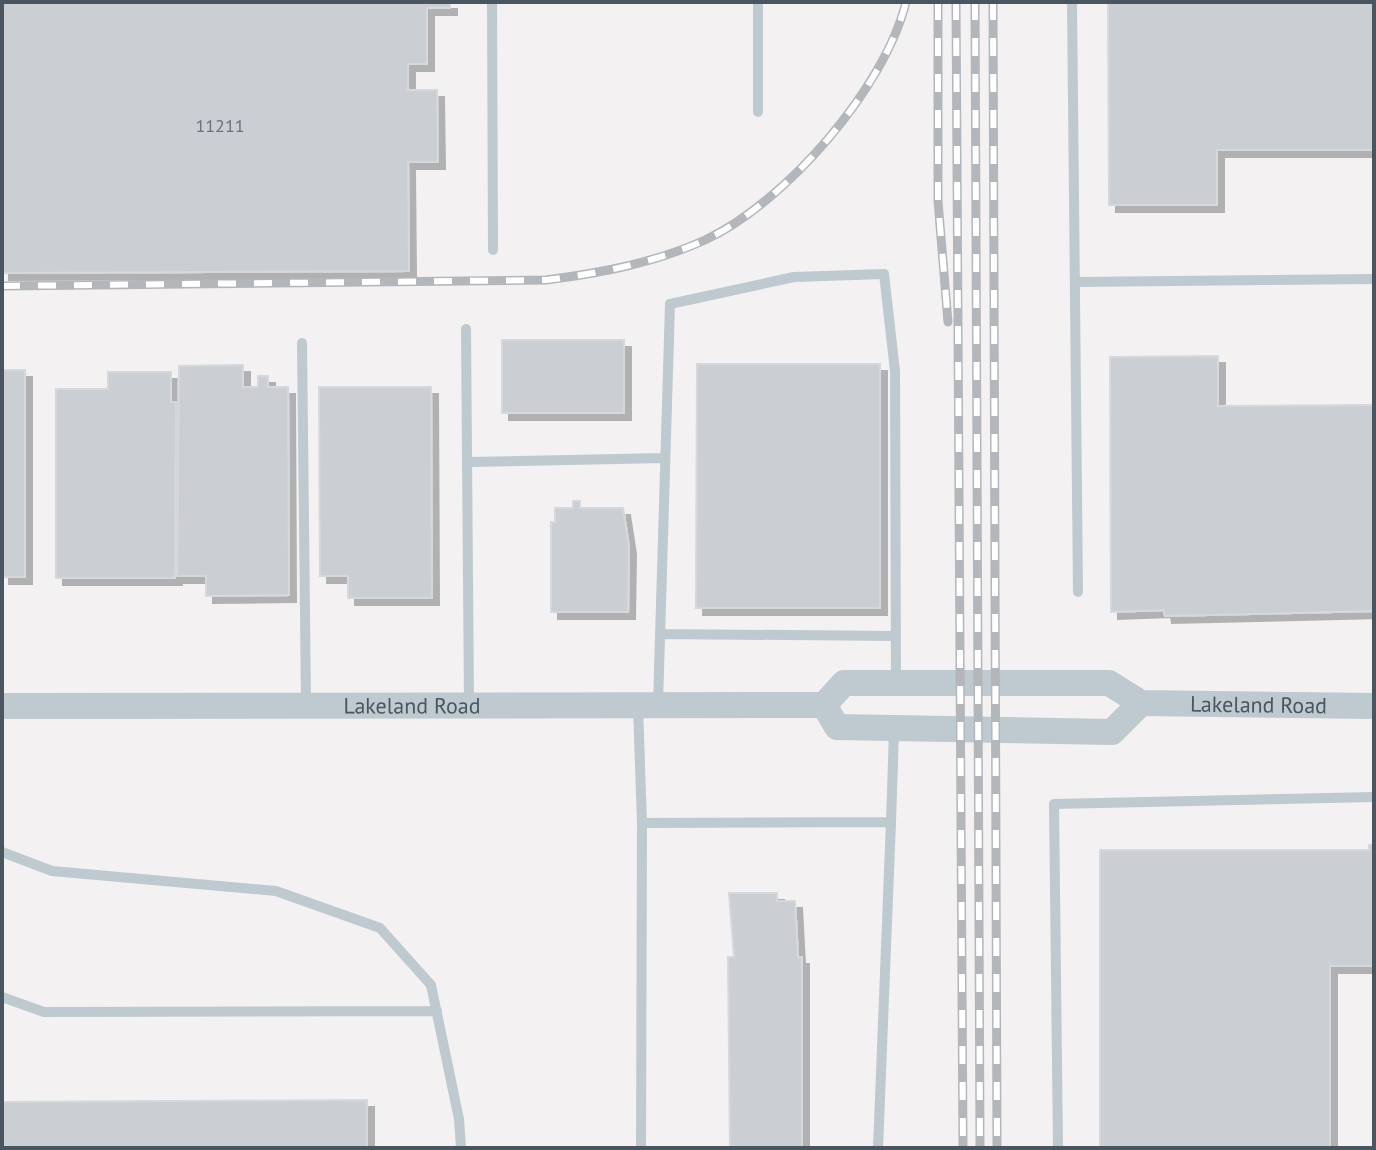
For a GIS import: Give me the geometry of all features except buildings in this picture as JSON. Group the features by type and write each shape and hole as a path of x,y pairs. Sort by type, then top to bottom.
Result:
{"street":[{"name":"Lakeland Road","path":"2,706 824,705 844,683 1109,683 1141,703 1374,706"},
{"path":"824,705 837,727 1112,732 1141,703"}],"lane":[{"path":"492,2 493,250"},
{"path":"758,2 758,112"},
{"path":"1072,2 1078,592"},
{"path":"641,1148 642,823 648,705 660,634 670,304 794,277 884,274 895,371 896,683"},
{"path":"1076,282 1374,279"},
{"path":"466,329 469,705"},
{"path":"302,343 306,705"},
{"path":"467,462 664,458"},
{"path":"660,634 895,636"},
{"path":"878,1148 894,729"},
{"path":"1058,1148 1054,804 1374,797"},
{"path":"642,823 891,822"},
{"path":"2,852 52,871 276,891 380,928 431,985 459,1119 461,1148"},
{"path":"2,997 44,1012 437,1011"}],"railway":[{"path":"2,286 546,280 647,261 705,240 736,223 798,171 828,139 877,70 895,35 906,2"},
{"path":"938,2 938,201 948,322"},
{"path":"956,2 963,1148"},
{"path":"975,2 980,1148"},
{"path":"993,2 997,1148"}]}
